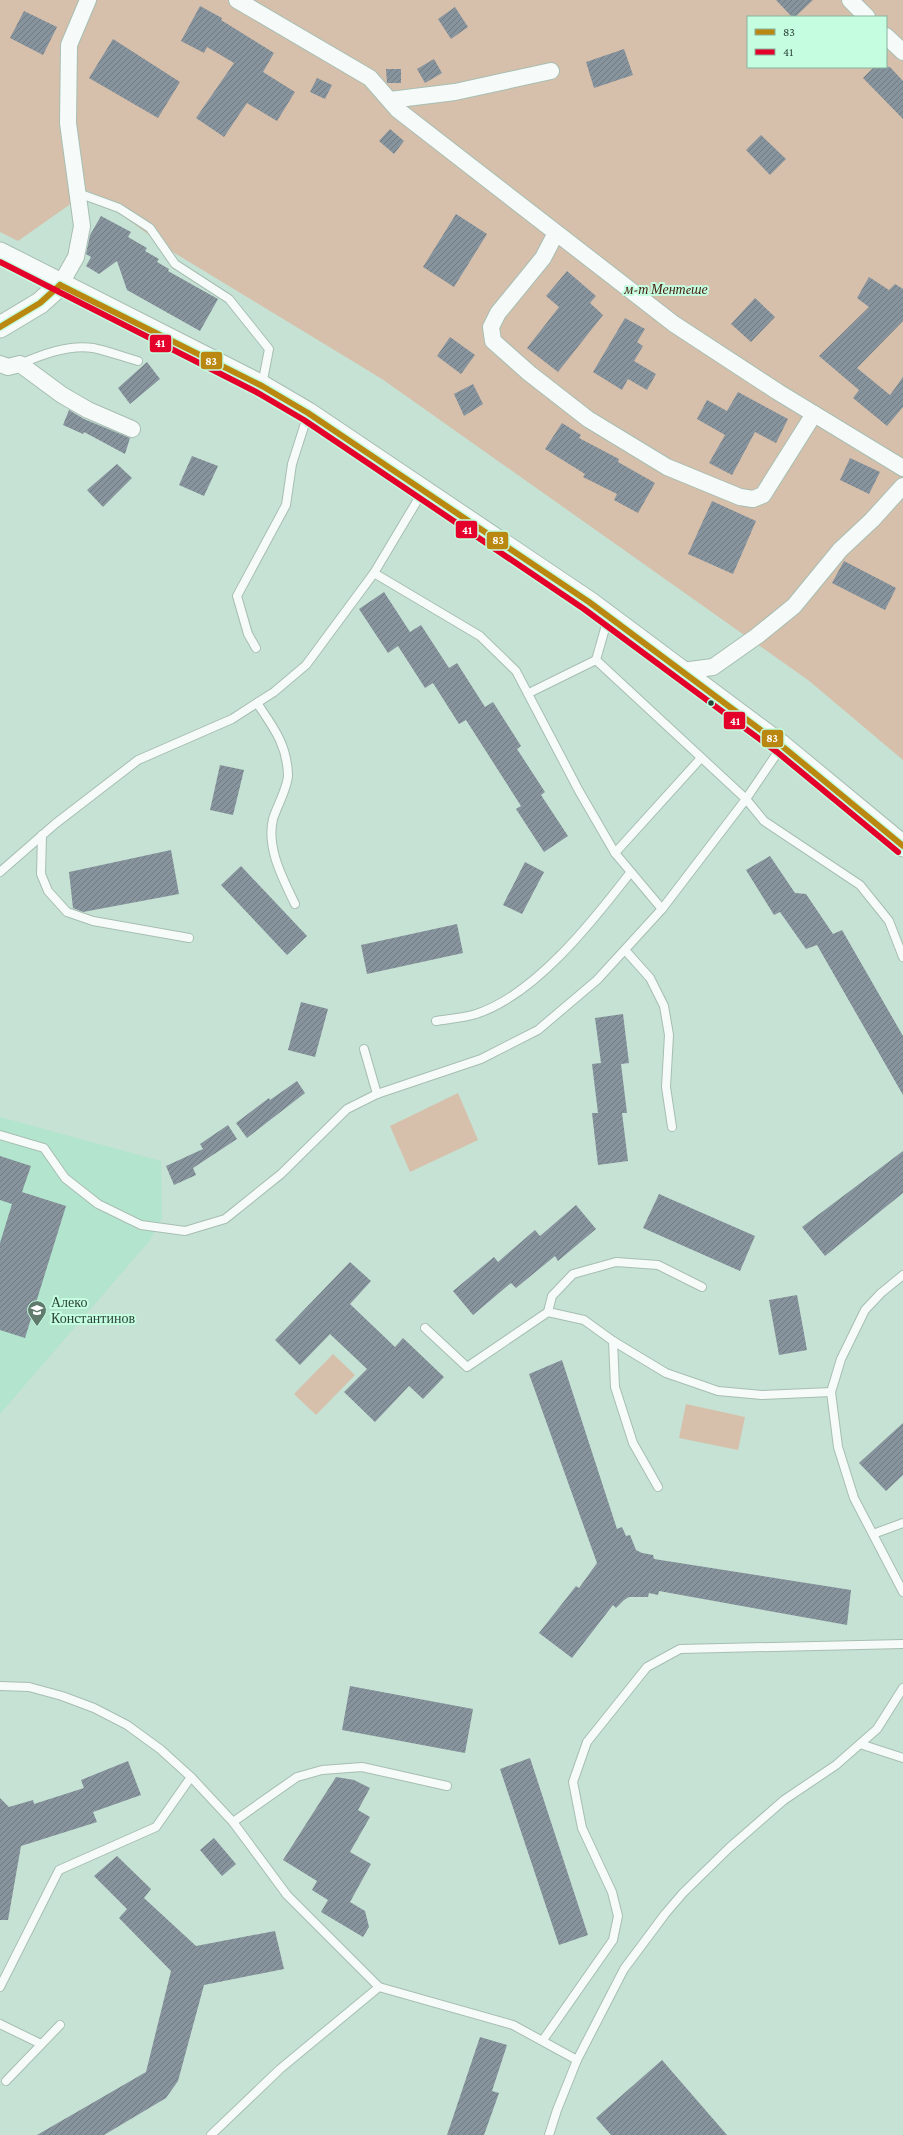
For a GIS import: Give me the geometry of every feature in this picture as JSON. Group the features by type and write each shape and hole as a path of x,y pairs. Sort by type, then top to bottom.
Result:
{"street":[{"path":"0,327 40,303 60,285 76,258 82,226 68,123 69,45 88,0"},
{"path":"237,0 370,78 398,110 674,324 814,414 903,468"},
{"path":"850,0 866,16"},
{"path":"887,37 903,52"},
{"path":"390,100 456,92 551,71"},
{"path":"556,233 543,258 498,313 491,327 492,341 529,373 588,419 667,467 740,497 753,499 763,495 814,414"},
{"path":"0,253 60,285 262,386 308,413 424,490 608,617 782,746 903,846"},
{"path":"0,364 8,367 20,364 62,395 81,406 132,429"},
{"path":"682,671 713,667 757,636 794,606 840,550 872,520 903,486"}],"lane":[{"path":"78,193 119,208 150,228 175,264 230,299 269,349 262,386"},
{"path":"20,364 44,353 61,350 92,348 138,361"},
{"path":"256,648 248,634 237,596 286,505 292,464 308,413"},
{"path":"0,872 42,835 138,760 232,719 274,692 306,665 374,573 424,490"},
{"path":"374,573 480,636 516,671 529,693 578,791 615,853 630,873 662,909"},
{"path":"529,693 596,660 608,617"},
{"path":"596,660 746,799 764,821 860,885 889,921 903,957"},
{"path":"257,703 282,741 288,776 273,820 273,846 282,876 295,904"},
{"path":"0,1135 44,1148 65,1178 98,1204 141,1225 185,1231 225,1219 281,1174 347,1109 377,1094 481,1059 538,1030 597,980 662,909 746,799 782,746"},
{"path":"615,853 701,758"},
{"path":"42,835 41,874 48,891 66,912 93,921 190,938"},
{"path":"436,1021 476,1014 519,992 559,957 607,903 630,873"},
{"path":"625,950 650,978 664,1006 669,1035 666,1087 672,1127"},
{"path":"364,1049 377,1094"},
{"path":"425,1328 467,1367 548,1312 552,1296 572,1274 616,1262 658,1265 702,1287"},
{"path":"903,1275 881,1293 865,1310 841,1359 831,1392 834,1421 844,1470 854,1498 903,1592"},
{"path":"548,1312 584,1320 613,1340 666,1372 718,1392 762,1395 831,1392"},
{"path":"613,1340 615,1387 633,1442 658,1487"},
{"path":"873,1534 903,1523"},
{"path":"543,2040 613,1940 618,1916 612,1892 582,1828 573,1782 587,1742 647,1667 680,1649 903,1644"},
{"path":"0,1686 30,1687 62,1696 94,1708 132,1729 160,1749 192,1777 233,1822 287,1895 379,1987 512,2025 543,2040 577,2060"},
{"path":"549,2135 557,2110 577,2060 624,1969 683,1893 729,1848 784,1800 836,1765 877,1729 903,1688"},
{"path":"860,1744 903,1758"},
{"path":"233,1822 297,1777 322,1770 362,1767 447,1786"},
{"path":"0,1987 59,1870 156,1827 192,1777"},
{"path":"211,2135 280,2068 379,1987"},
{"path":"0,2024 41,2044"},
{"path":"6,2081 60,2025"}],"shaded area":[{"name":"Алеко Константинов","path":"0,1117 161,1161 162,1218 150,1240 0,1414"}],"green space":[{"name":"м-т Ментeше","path":"0,0 903,0 903,760 808,680 382,379 168,249 89,191 18,241 0,232"},
{"path":"458,1093 478,1140 410,1172 390,1126"},
{"path":"333,1354 355,1375 316,1415 294,1394"},
{"path":"686,1404 745,1417 738,1450 679,1438"}],"building":[{"path":"776,0 813,0 796,16 791,16"},
{"path":"200,6 222,18 221,20 274,53 263,72 295,92 277,121 247,103 224,137 196,118 234,63 207,47 204,53 181,41"},
{"path":"455,7 468,27 451,39 438,19"},
{"path":"24,11 57,27 43,55 10,38"},
{"path":"113,39 180,82 158,118 89,78"},
{"path":"624,49 633,75 594,88 586,62"},
{"path":"434,59 442,73 425,83 417,69"},
{"path":"890,67 903,81 903,119 863,78 873,68"},
{"path":"386,69 401,69 401,83 387,83"},
{"path":"317,78 332,85 325,99 310,92"},
{"path":"390,129 404,141 394,154 379,141"},
{"path":"761,135 786,159 770,175 746,150"},
{"path":"456,214 487,234 454,287 423,267"},
{"path":"101,216 131,232 128,237 147,248 145,251 159,259 157,262 169,269 168,271 218,299 200,331 127,290 117,261 99,274 86,266 91,257 86,254 90,235"},
{"path":"567,271 596,296 590,303 603,315 558,372 527,348 559,307 546,296"},
{"path":"869,277 889,290 895,284 903,289 903,321 857,368 890,395 903,377 903,407 887,426 853,398 859,390 819,356 869,307 857,298"},
{"path":"755,298 775,317 751,342 731,324"},
{"path":"625,318 645,329 637,342 643,346 634,361 656,374 647,390 628,379 622,390 593,372"},
{"path":"450,337 475,355 461,374 437,356"},
{"path":"147,362 160,379 130,404 118,388"},
{"path":"473,384 483,404 464,416 454,394"},
{"path":"738,392 788,419 776,443 755,432 732,475 709,463 725,435 697,419 707,400 727,411"},
{"path":"69,410 84,419 130,438 125,454 84,432 83,434 63,425"},
{"path":"562,423 581,435 579,438 619,459 618,462 655,483 638,513 614,500 617,494 583,477 585,474 545,449"},
{"path":"192,456 218,466 204,496 179,485"},
{"path":"850,458 880,472 869,494 840,480"},
{"path":"117,464 132,478 103,507 87,490"},
{"path":"712,501 756,521 733,574 688,554"},
{"path":"844,561 896,588 885,610 832,583"},
{"path":"384,592 410,632 421,625 449,668 457,663 485,707 493,702 521,746 517,749 545,792 541,795 568,836 544,852 516,809 521,806 466,720 459,724 433,683 425,688 398,646 388,653 359,609"},
{"path":"220,765 244,770 233,815 210,810"},
{"path":"171,850 179,894 83,912 73,908 69,872"},
{"path":"770,856 795,893 806,894 833,934 842,930 903,1036 903,1095 817,945 806,949 780,912 774,915 746,870"},
{"path":"525,862 544,872 522,914 503,905"},
{"path":"241,866 307,936 287,955 221,885"},
{"path":"457,924 463,953 367,974 361,945"},
{"path":"301,1002 328,1009 315,1057 288,1050"},
{"path":"623,1014 629,1063 621,1064 627,1113 622,1113 628,1161 598,1165 592,1113 598,1113 592,1064 601,1063 595,1018"},
{"path":"297,1081 305,1093 247,1138 236,1123 269,1098 270,1100"},
{"path":"228,1125 237,1139 193,1168 196,1175 174,1185 166,1166 203,1149 200,1144"},
{"path":"903,1151 903,1193 825,1256 802,1227"},
{"path":"0,1156 31,1166 22,1192 66,1206 25,1338 0,1330 0,1243 12,1204 0,1200"},
{"path":"659,1194 755,1236 740,1271 643,1228"},
{"path":"576,1205 596,1229 558,1261 555,1256 516,1288 511,1283 473,1315 453,1291 494,1257 498,1262 535,1230 540,1236"},
{"path":"350,1262 371,1281 350,1304 395,1347 403,1338 444,1377 423,1399 409,1386 375,1422 344,1392 367,1369 330,1334 300,1365 275,1340"},
{"path":"797,1295 807,1350 779,1355 769,1300"},
{"path":"562,1360 617,1529 622,1527 626,1536 630,1535 636,1550 653,1555 654,1559 851,1590 847,1625 659,1591 658,1595 649,1593 648,1597 629,1597 616,1608 613,1605 572,1658 539,1633 576,1586 579,1588 597,1563 529,1374"},
{"path":"903,1423 903,1475 886,1491 859,1463"},
{"path":"350,1686 473,1709 465,1753 342,1730"},
{"path":"530,1758 588,1935 559,1945 500,1769"},
{"path":"128,1761 141,1795 93,1812 97,1822 21,1846 8,1920 0,1920 0,1798 9,1807 33,1800 34,1804 84,1788 81,1780"},
{"path":"336,1777 354,1780 370,1788 358,1810 370,1817 350,1852 371,1864 350,1902 365,1911 369,1927 363,1937 321,1912 328,1900 312,1890 317,1881 283,1860"},
{"path":"214,1838 236,1864 222,1876 200,1850"},
{"path":"117,1856 151,1889 144,1898 196,1946 275,1931 284,1969 204,1985 178,2081 166,2098 104,2135 37,2135 146,2072 171,1971 119,1918 127,1909 94,1876"},
{"path":"480,2037 507,2045 492,2091 499,2093 484,2135 447,2135"},
{"path":"662,2060 727,2135 611,2135 596,2118"}],"transit line":[{"name":"41","path":"0,262 258,393 304,420 584,609 777,752 898,852"},
{"name":"83","path":"60,285 262,386 308,413 589,602 782,746 903,846"},
{"name":"83","path":"0,327 40,303 60,285"}],"place":[{"name":"Алеко Константинов","path":"37,1327"}]}
